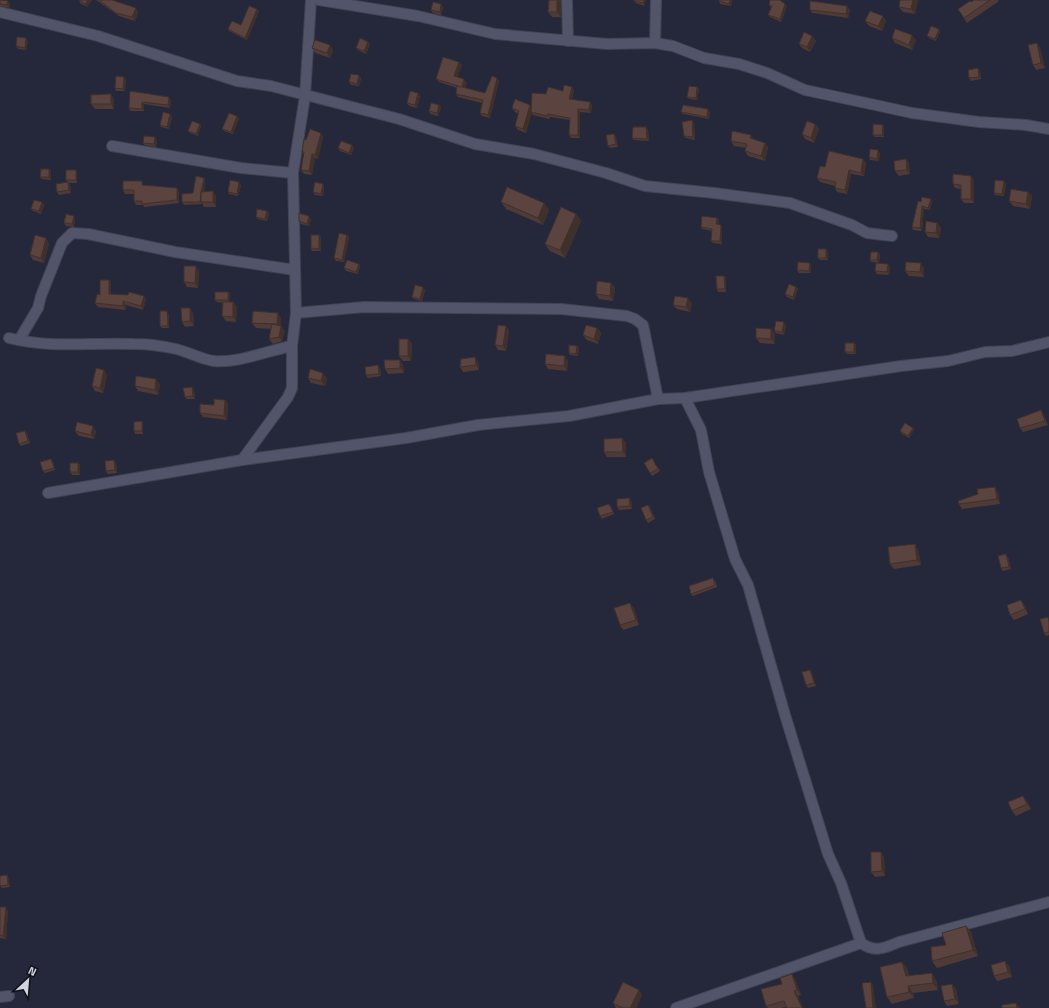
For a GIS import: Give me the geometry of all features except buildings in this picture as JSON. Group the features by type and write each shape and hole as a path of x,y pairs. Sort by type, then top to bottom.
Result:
{"street":[{"path":"242,460 288,396 292,388 292,346 296,313 293,173 305,96 311,0"},
{"path":"319,0 418,16 495,34 606,44 655,43 673,46 704,58 739,64 760,71 804,90 912,113 1049,129"},
{"path":"568,0 568,41"},
{"path":"655,43 656,0"},
{"path":"0,12 98,36 237,81 271,86 399,119 475,144 534,154 606,173 645,186 790,203 852,225 867,233 892,236"},
{"path":"112,146 241,168 293,173"},
{"path":"292,346 240,359 215,361 198,358 177,349 158,346 134,344 54,344 14,339 38,308 41,296 62,243 72,233 88,234 175,252 295,270"},
{"path":"296,313 364,307 561,309 628,316 643,325 658,399"},
{"path":"48,493 242,460 406,438 478,425 569,416 658,399 685,398 901,366 948,361 985,352 1012,351 1049,342"},
{"path":"685,398 701,430 709,472 735,559 748,585 785,715 828,854 841,883 861,943 868,948 880,950 899,942 1049,902"},
{"path":"676,1008 861,943"}]}
